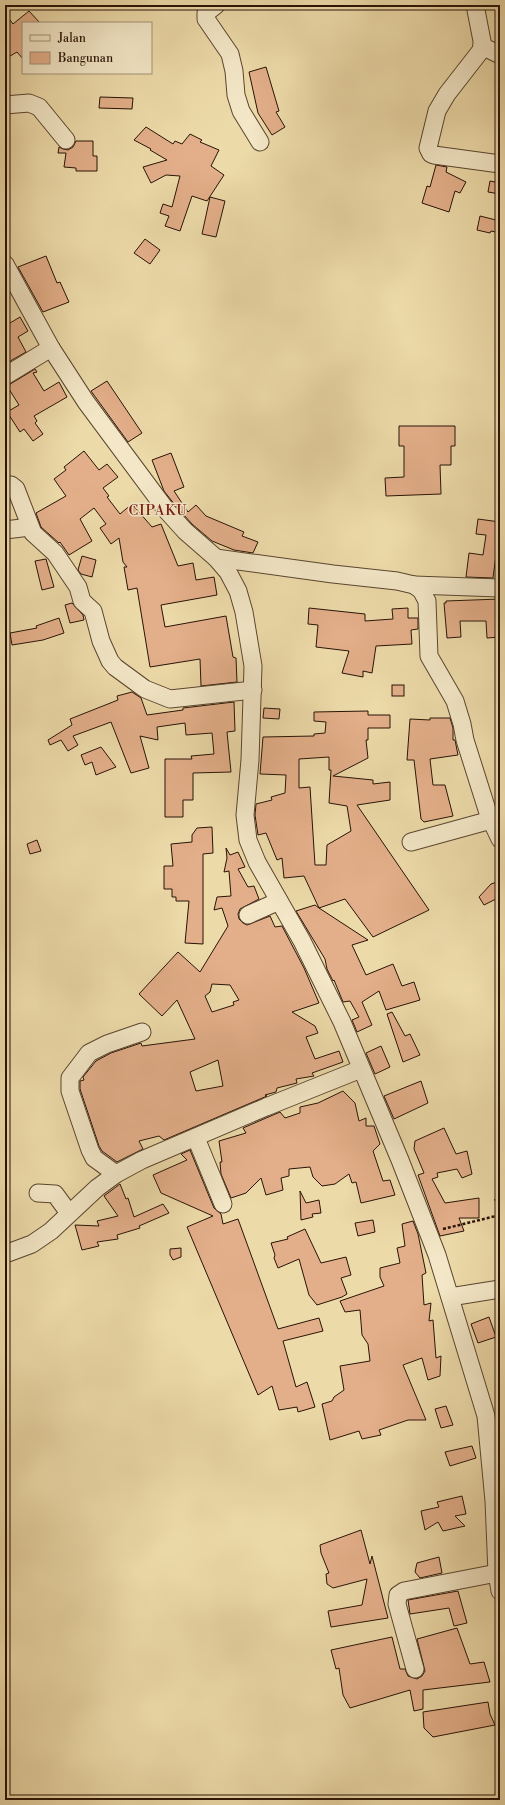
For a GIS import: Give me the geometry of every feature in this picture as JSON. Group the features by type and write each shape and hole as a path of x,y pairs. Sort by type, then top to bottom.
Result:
{"street":[{"path":"216,5 206,13 206,19 230,54 234,71 236,95 241,111 260,142"},
{"path":"475,5 482,46 480,52 447,94 437,110 428,148 431,154 434,155 500,164"},
{"path":"482,46 500,55"},
{"path":"5,105 29,103 39,107 66,140"},
{"path":"5,264 51,348 86,402 167,510 185,531 216,558 228,572 238,591 250,643 253,690 251,753 245,827 248,840 257,862 319,974 342,1022 429,1233 486,1416 494,1501 497,1573 500,1591"},
{"path":"5,376 51,348"},
{"path":"5,486 12,485 16,488 30,527 55,553 78,587 82,601 93,611 101,641 110,661 127,676 145,689 170,699 253,690"},
{"path":"5,530 30,527"},
{"path":"216,558 333,574 397,580 414,585 500,588"},
{"path":"414,585 425,594 427,601 429,656 455,701 465,740 491,820 500,839"},
{"path":"411,842 491,820"},
{"path":"248,915 279,901"},
{"path":"116,1174 94,1158 90,1150 70,1091 70,1078 89,1054 107,1044 142,1032"},
{"path":"5,1254 32,1244 51,1231 98,1188 116,1174 142,1160 266,1107 361,1069"},
{"path":"196,1138 223,1204"},
{"path":"38,1193 55,1194 69,1213"},
{"path":"450,1297 500,1289"},
{"path":"415,1669 397,1604 398,1595 404,1591 497,1573"}],"path":[{"path":"500,1199 495,1199 500,1208"},
{"path":"429,1233 500,1215"}],"building":[{"path":"29,11 39,22 22,22 22,58 17,52 5,59 5,13 13,24"},
{"path":"266,67 279,111 276,112 285,127 272,135 258,113 249,72"},
{"path":"100,97 133,98 132,109 99,108"},
{"path":"146,127 173,144 175,141 182,144 190,134 202,140 200,142 219,150 211,166 224,175 207,201 192,196 180,231 165,226 169,216 160,213 163,204 172,207 180,176 166,175 151,183 143,167 167,160 134,140"},
{"path":"76,141 93,141 93,156 97,156 97,171 76,171 76,168 64,167 66,153 58,153 59,147 68,150 73,147"},
{"path":"436,165 447,167 446,172 466,182 460,193 455,191 449,212 422,203 427,186 430,187"},
{"path":"490,181 500,183 500,194 488,192"},
{"path":"210,197 225,201 216,237 202,234"},
{"path":"480,216 500,221 500,233 491,231 490,233 477,230"},
{"path":"145,239 160,250 150,264 134,253"},
{"path":"46,256 57,283 60,282 69,302 43,312 18,267"},
{"path":"20,317 28,331 18,337 26,352 5,364 5,326"},
{"path":"35,369 37,372 33,373 44,391 59,382 67,397 34,416 37,421 35,423 43,434 33,441 24,429 20,432 7,412 19,405 7,386"},
{"path":"107,381 142,433 128,442 91,391"},
{"path":"399,426 455,426 455,446 451,446 451,465 440,465 441,494 386,496 385,478 404,477 404,446 399,446"},
{"path":"84,451 99,470 107,464 118,477 103,488 109,496 107,497 120,514 132,504 152,527 161,524 178,566 193,563 196,580 214,577 217,595 161,605 165,627 226,616 233,657 236,658 237,682 201,686 200,659 150,667 137,588 128,590 124,567 127,567 123,562 119,538 111,544 100,528 106,524 94,508 80,519 92,541 69,555 60,542 59,543 41,527 36,513 66,496 54,479 66,470 64,467"},
{"path":"171,453 184,487 174,491 188,512 196,505 206,516 244,532 242,536 258,542 253,553 234,550 212,541 192,524 175,505 164,491 152,460"},
{"path":"478,519 500,522 500,555 496,555 493,578 466,577 469,553 483,555 486,535 476,534"},
{"path":"82,556 96,560 92,577 81,574 78,570"},
{"path":"46,559 54,587 42,590 35,561"},
{"path":"500,599 500,637 487,638 486,621 460,621 461,637 447,638 444,603 446,603 446,601"},
{"path":"72,603 83,615 84,620 70,623 65,605"},
{"path":"309,608 365,614 365,621 393,619 392,609 408,608 408,618 418,618 418,629 411,630 412,644 376,646 372,673 363,671 363,677 342,673 349,651 316,647 318,625 308,624"},
{"path":"59,618 64,633 43,640 12,645 10,633 37,628 36,626"},
{"path":"392,685 404,685 404,696 392,696"},
{"path":"132,692 141,698 147,715 183,710 183,708 234,702 235,731 227,732 231,772 193,773 193,800 183,800 183,817 165,817 165,759 192,759 191,756 214,754 212,733 186,735 185,723 157,727 158,740 140,736 149,768 131,773 111,722 73,736 78,745 68,751 61,740 50,745 48,740 72,725 70,719 118,700 117,696"},
{"path":"264,708 280,709 279,719 263,718"},
{"path":"368,711 368,715 390,715 390,728 368,728 368,740 366,740 368,758 333,776 373,780 373,784 390,782 390,800 357,805 429,910 373,937 345,899 319,908 304,876 284,878 282,858 277,860 266,833 258,835 255,815 256,804 272,800 271,797 285,793 286,775 260,774 263,737 314,736 314,734 325,733 326,722 314,721 314,712","holes":["329,757 329,770 331,770 329,803 347,806 351,831 327,845 326,865 315,865 310,787 299,788 299,759"]},
{"path":"430,718 450,718 453,728 453,740 455,740 458,755 430,759 433,785 445,785 453,816 424,822 421,819 414,760 407,760 410,719 430,720"},
{"path":"101,747 116,767 96,775 92,762 85,765 81,755"},
{"path":"212,827 213,853 203,854 203,944 185,943 189,901 176,901 176,897 172,897 172,889 164,889 164,866 173,866 171,844 192,842 192,835 197,828"},
{"path":"37,840 41,851 30,854 27,844"},
{"path":"226,848 230,855 238,852 245,867 238,869 248,887 254,886 259,899 240,909 238,914 239,919 247,925 270,916 275,927 282,926 304,968 319,1003 292,1012 315,1026 318,1033 306,1037 315,1059 339,1051 343,1062 312,1073 314,1076 296,1079 297,1083 277,1088 276,1092 265,1095 267,1096 164,1140 159,1136 139,1141 143,1149 117,1162 102,1151 99,1146 80,1089 80,1081 84,1080 83,1077 96,1061 111,1053 141,1043 142,1046 195,1039 177,1000 162,1016 139,994 178,952 200,972 228,926 222,908 214,910 217,897 231,896 229,871 224,872 227,858","holes":["212,984 230,985 239,1000 233,1002 234,1005 212,1012 205,996 210,992","218,1060 223,1086 196,1091 190,1072"]},
{"path":"500,881 500,897 484,905 479,897 491,884"},
{"path":"315,905 368,940 352,945 366,975 393,964 402,986 414,982 420,1000 386,1010 379,991 362,1002 372,1025 357,1032 352,1020 359,1017 350,1001 343,1002 334,980 333,981 327,969 325,959 296,911"},
{"path":"392,1012 405,1036 410,1034 420,1055 403,1062 387,1014"},
{"path":"381,1046 390,1067 375,1074 366,1053"},
{"path":"421,1081 428,1103 394,1119 384,1096"},
{"path":"343,1091 355,1103 359,1121 366,1118 366,1126 374,1126 380,1144 373,1151 383,1181 390,1180 395,1195 361,1203 356,1182 352,1183 349,1174 335,1184 322,1186 313,1177 310,1167 289,1169 289,1176 281,1178 283,1190 266,1195 261,1178 246,1193 231,1198 221,1174 220,1162 222,1162 219,1141 246,1133 243,1128 280,1112 285,1118 300,1113 300,1107 318,1103"},
{"path":"444,1128 456,1154 467,1151 472,1174 462,1178 457,1169 437,1173 438,1177 432,1179 445,1203 479,1198 479,1218 459,1218 464,1231 440,1236 418,1175 424,1173 414,1149 415,1141"},
{"path":"190,1150 214,1208 221,1214 223,1224 238,1219 278,1329 319,1318 323,1331 283,1341 296,1387 307,1382 315,1407 298,1412 297,1407 279,1410 272,1386 258,1395 187,1227 213,1216 161,1193 153,1175 187,1160 181,1154"},
{"path":"120,1184 126,1199 128,1198 134,1217 163,1204 169,1213 139,1226 140,1228 117,1235 118,1239 97,1242 99,1246 82,1250 75,1225 99,1226 97,1221 118,1216 104,1196"},
{"path":"300,1191 306,1203 319,1200 321,1213 312,1214 313,1217 301,1220"},
{"path":"373,1220 375,1232 358,1236 355,1223"},
{"path":"413,1221 418,1234 426,1273 422,1275 424,1305 431,1303 429,1321 433,1320 436,1358 441,1356 440,1376 428,1380 422,1358 403,1365 426,1420 408,1420 379,1430 381,1435 362,1439 359,1431 330,1440 322,1404 332,1401 334,1397 344,1390 340,1366 370,1361 368,1344 362,1335 360,1310 345,1312 340,1301 384,1286 380,1277 380,1268 400,1263 397,1248 405,1246 402,1224"},
{"path":"305,1229 321,1263 346,1257 351,1275 341,1278 347,1294 342,1297 317,1305 309,1295 299,1259 278,1268 271,1243 288,1239 287,1237"},
{"path":"181,1248 181,1257 173,1260 170,1255 170,1249"},
{"path":"489,1317 496,1337 478,1343 471,1324"},
{"path":"446,1406 453,1425 441,1428 435,1409"},
{"path":"472,1446 476,1458 450,1466 445,1452"},
{"path":"462,1496 466,1514 455,1516 465,1526 443,1531 438,1522 425,1530 421,1511 439,1507 437,1502"},
{"path":"361,1530 370,1564 372,1556 388,1618 331,1627 328,1611 362,1605 367,1579 333,1588 327,1584 326,1574 329,1573 321,1553 320,1545"},
{"path":"439,1557 442,1573 420,1578 415,1572 417,1563"},
{"path":"458,1591 467,1623 454,1626 449,1608 410,1614 408,1600"},
{"path":"457,1628 470,1664 484,1662 490,1682 423,1690 423,1709 414,1711 410,1690 350,1708 343,1695 339,1668 336,1669 331,1650 392,1637 400,1669 405,1669 408,1676 417,1679 422,1676 425,1671 417,1639"},
{"path":"488,1702 490,1714 495,1725 433,1737 424,1728 423,1712"}],"district":[{"name":"CIPAKU","path":"158,511"}]}
